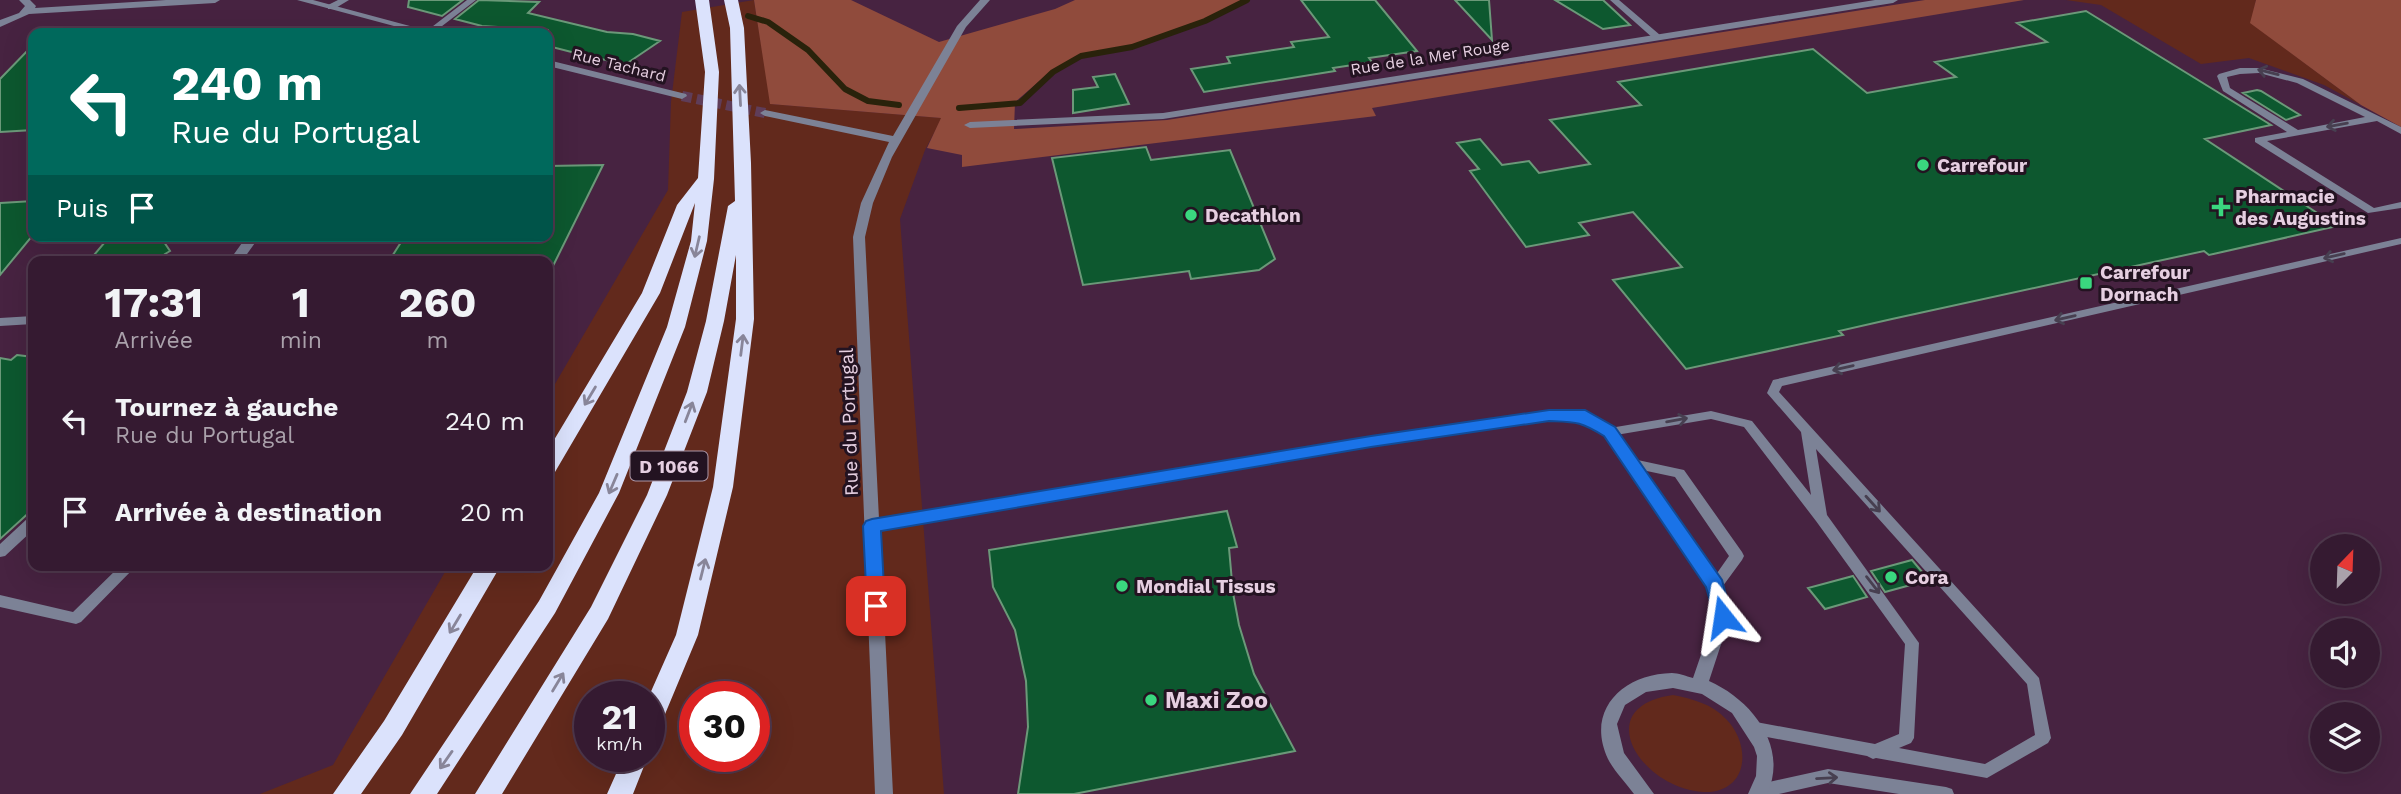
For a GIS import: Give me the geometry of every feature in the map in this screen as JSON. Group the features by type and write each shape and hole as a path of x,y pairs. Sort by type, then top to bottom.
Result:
{"highway":[{"name":"D 1066","path":"422,794 547,607 609,493 676,327 699,241 706,179 712,72 702,0"},
{"name":"D 1066","path":"488,794 600,613 662,482 697,392 715,321 743,163 737,28 731,0"},
{"path":"665,687 687,635 723,487 746,319 743,163"},
{"path":"553,459 651,293 685,205 706,179"},
{"path":"346,794 393,728 485,571"},
{"path":"620,794 629,772"}],"street":[{"path":"0,24 26,5 215,0"},
{"path":"302,0 410,28"},
{"name":"Rue du Portugal","path":"884,794 859,236 867,203 886,157 962,26 985,0"},
{"name":"Rue de la Mer Rouge","path":"971,125 1163,116 1893,0"},
{"name":"Rue Tachard","path":"553,65 682,96"},
{"path":"765,113 897,140"},
{"path":"238,256 249,242"},
{"path":"0,322 28,320"},
{"path":"872,526 1371,442 1549,416 1585,416 1610,432 1715,586 1723,617 1699,685"},
{"path":"1645,794 1625,775 1613,755 1608,734 1610,715 1619,699 1634,687 1653,681 1676,680 1699,685 1722,696 1741,711 1756,729 1766,750 1767,772 1759,792"}],"lane":[{"path":"331,7 345,0"},
{"path":"436,28 472,0"},
{"path":"1614,0 1657,37"},
{"path":"2296,133 2226,89 2221,76 2234,70 2257,69 2326,91 2375,119"},
{"path":"2401,131 2378,118 2258,139 2372,211 2401,205"},
{"path":"1756,729 1987,771 2043,738 2034,682 1773,393 1777,383 2401,241"},
{"path":"1610,432 1711,415 1748,424 1821,517 1912,643 1906,738 1873,752"},
{"path":"1807,431 1821,517"},
{"path":"1633,464 1679,473 1737,556 1715,586"},
{"path":"0,552 28,530"},
{"path":"0,601 76,618 125,571"},
{"path":"1759,792 1829,776 1946,794"}],"shaded area":[{"path":"754,0 771,104 942,118 925,150 900,219 944,794 260,794 333,765 446,571 553,571 553,387 668,190 671,102 682,12"},
{"path":"754,0 851,0 939,42 1055,9 1075,0 1242,0 1203,20 1133,46 1080,54 1051,71 1015,102 1014,129 1167,120 1925,0 2024,0 1372,108 1376,116 962,167 962,155 927,148 941,118 770,104"},
{"path":"2066,0 2256,0 2251,23 2361,105 2324,85 2249,58 2201,64 2101,5"},
{"path":"2256,0 2401,0 2401,127 2361,105 2250,23"},
{"path":"1673,695 1708,706 1721,714 1734,729 1742,752 1742,763 1733,782 1723,789 1710,792 1686,789 1664,779 1646,765 1634,749 1629,731 1633,716 1647,703"}],"building":[{"path":"409,0 463,0 442,16 408,7"},
{"path":"479,0 539,2 528,13 607,32 633,34 660,41 626,64 553,47 553,28 482,26 455,19"},
{"path":"1301,0 1375,0 1417,51 1369,58 1372,62 1333,68 1335,71 1204,92 1191,69 1230,63 1227,57 1294,47 1291,42 1329,37"},
{"path":"1455,0 1489,0 1492,40"},
{"path":"1555,0 1603,0 1630,25 1603,29"},
{"path":"2086,11 2271,125 2205,139 2337,226 2209,255 2204,251 1892,319 1839,331 1843,335 1686,369 1613,280 1682,267 1633,212 1579,223 1589,235 1526,247 1470,171 1479,169 1457,143 1480,139 1502,165 1529,161 1539,173 1590,164 1550,120 1641,105 1618,82 1813,49 1867,93 1956,77 1935,62 2047,42 2017,23"},
{"path":"28,50 28,130 0,132 0,79"},
{"path":"1115,74 1129,104 1073,113 1073,90 1098,87 1093,77"},
{"path":"2257,90 2300,115 2286,120 2243,93"},
{"path":"1146,147 1151,160 1230,150 1275,259 1259,270 1191,279 1189,271 1083,285 1052,158"},
{"path":"603,165 553,266 553,256 392,256 401,242 553,242 553,166"},
{"path":"28,201 28,241 0,275 0,203"},
{"path":"105,242 164,242 170,251 165,254 166,256 93,256"},
{"path":"17,355 28,356 28,514 0,539 0,358 11,360"},
{"path":"1227,511 1237,547 1229,548 1239,625 1254,674 1295,751 1074,794 1018,794 1028,727 1026,681 1015,630 993,587 989,550"},
{"path":"1912,560 1929,580 1885,592 1871,571"},
{"path":"1853,576 1867,597 1825,609 1808,588"}],"waterway":[{"path":"959,108 1020,103 1053,72 1081,56 1132,47 1205,21 1247,0"},
{"path":"748,16 768,22 808,50 845,89 868,101 899,105"}],"tunnel":[{"path":"682,96 765,113"}],"place":[{"name":"Carrefour","path":"1923,165"},
{"name":"Pharmacie des Augustins","path":"2221,207"},
{"name":"Decathlon","path":"1191,215"},
{"name":"Carrefour Dornach","path":"2086,283"},
{"name":"Cora","path":"1891,577"},
{"name":"Mondial Tissus","path":"1122,586"},
{"name":"Maxi Zoo","path":"1151,700"}],"route":[{"path":"876,606 872,526 1371,442 1549,416 1585,416 1610,432 1633,464 1715,586 1723,617"}]}
